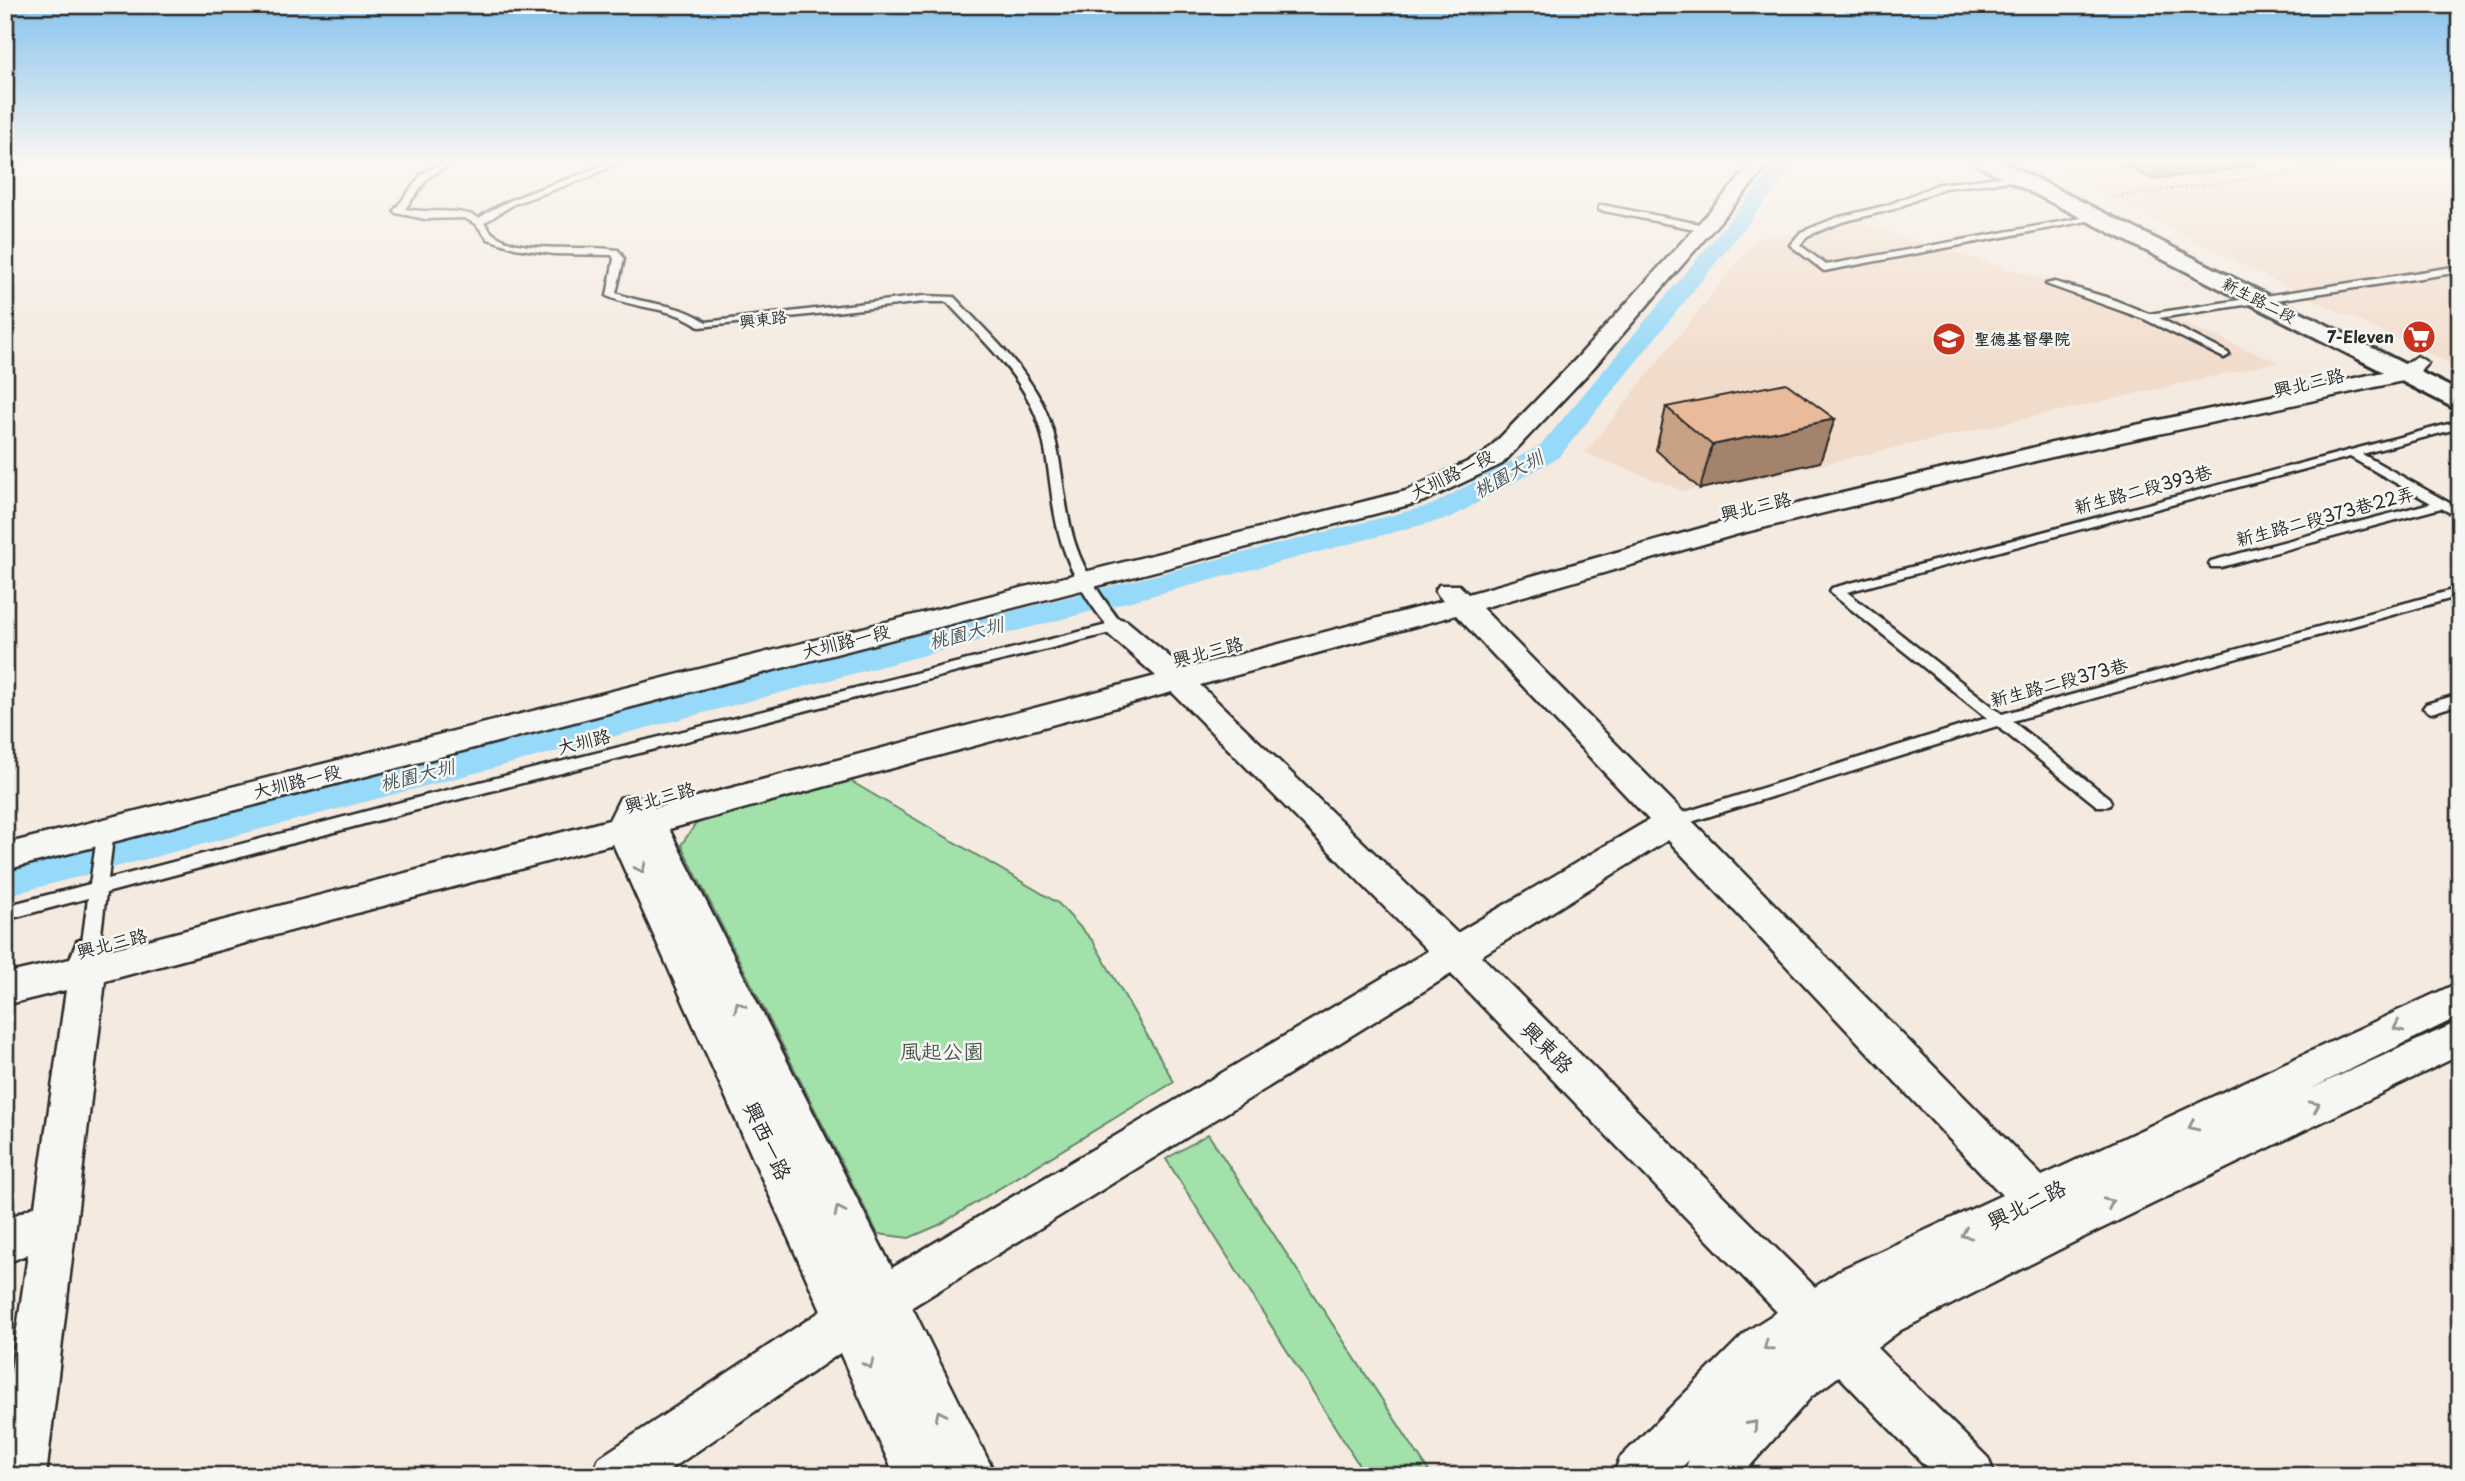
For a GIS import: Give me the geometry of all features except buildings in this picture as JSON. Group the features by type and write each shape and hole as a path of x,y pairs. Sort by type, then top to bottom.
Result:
{"main road":[{"name":"新生路二段","path":"2130,229 2259,300 2402,368 2460,385"},
{"name":"新生路二段","path":"2138,229 2284,295 2460,403"}],"street":[{"name":"大圳路一段","path":"5,857 1415,496 1493,459 1704,229"},
{"path":"5,990 88,961 634,818 1168,671 1743,525 2402,368"},
{"path":"1455,598 2050,1213"},
{"name":"興東路","path":"1113,622 1168,671 1454,953 1970,1476"},
{"path":"634,818 884,1300 971,1476"},
{"name":"興西一路","path":"634,818 848,1320 921,1476"},
{"path":"617,1476 848,1320 1672,822"},
{"path":"21,1476 88,961"},
{"name":"興北三路","path":"5,970 88,961"},
{"name":"興北二路","path":"1707,1476 1794,1380 1885,1314 2050,1213 2460,998"},
{"name":"興北二路","path":"1637,1476 1764,1348 1858,1285 2050,1213 2460,1037"},
{"path":"5,1242 54,1218"}],"lane":[{"name":"興東路","path":"485,229 491,237 515,245 554,251 615,252 619,259 611,294 627,303 690,312 704,326 924,299 950,299 998,353 1036,402 1052,449 1064,530 1084,581"},
{"path":"1816,229 1804,234 1795,245 1824,268 2002,229"},
{"path":"2148,317 2460,269"},
{"path":"2051,284 2148,317 2224,355"},
{"name":"新生路二段393巷","path":"1998,720 1836,591 2460,424"},
{"name":"新生路二段373巷22弄","path":"2349,452 2460,514"},
{"name":"新生路二段373巷22弄","path":"2216,564 2442,504"},
{"path":"1084,581 1113,622"},
{"name":"新生路二段373巷","path":"1672,822 1998,720 2460,592"},
{"name":"大圳路","path":"5,914 1113,622"},
{"path":"2431,708 2460,699"},
{"path":"1998,720 2103,802"},
{"path":"88,961 106,830"}],"shaded area":[{"name":"聖德基督學院","path":"1819,229 1878,229 2166,316 2278,362 1752,480 1683,491 1585,453 1756,239"},
{"path":"2173,229 2460,229 2460,368 2290,289"}],"green space":[{"name":"風起公園","path":"847,779 1058,903 1093,941 1174,1082 939,1225 909,1238 878,1234 681,845 695,825 713,815"},
{"path":"1208,1134 1432,1476 1366,1476 1166,1159"}],"waterway":[{"name":"桃園大圳","path":"5,881 1442,511 1550,451 1733,229"}],"place":[{"name":"7-Eleven","path":"2419,337"},
{"name":"聖德基督學院","path":"1949,339"}]}
